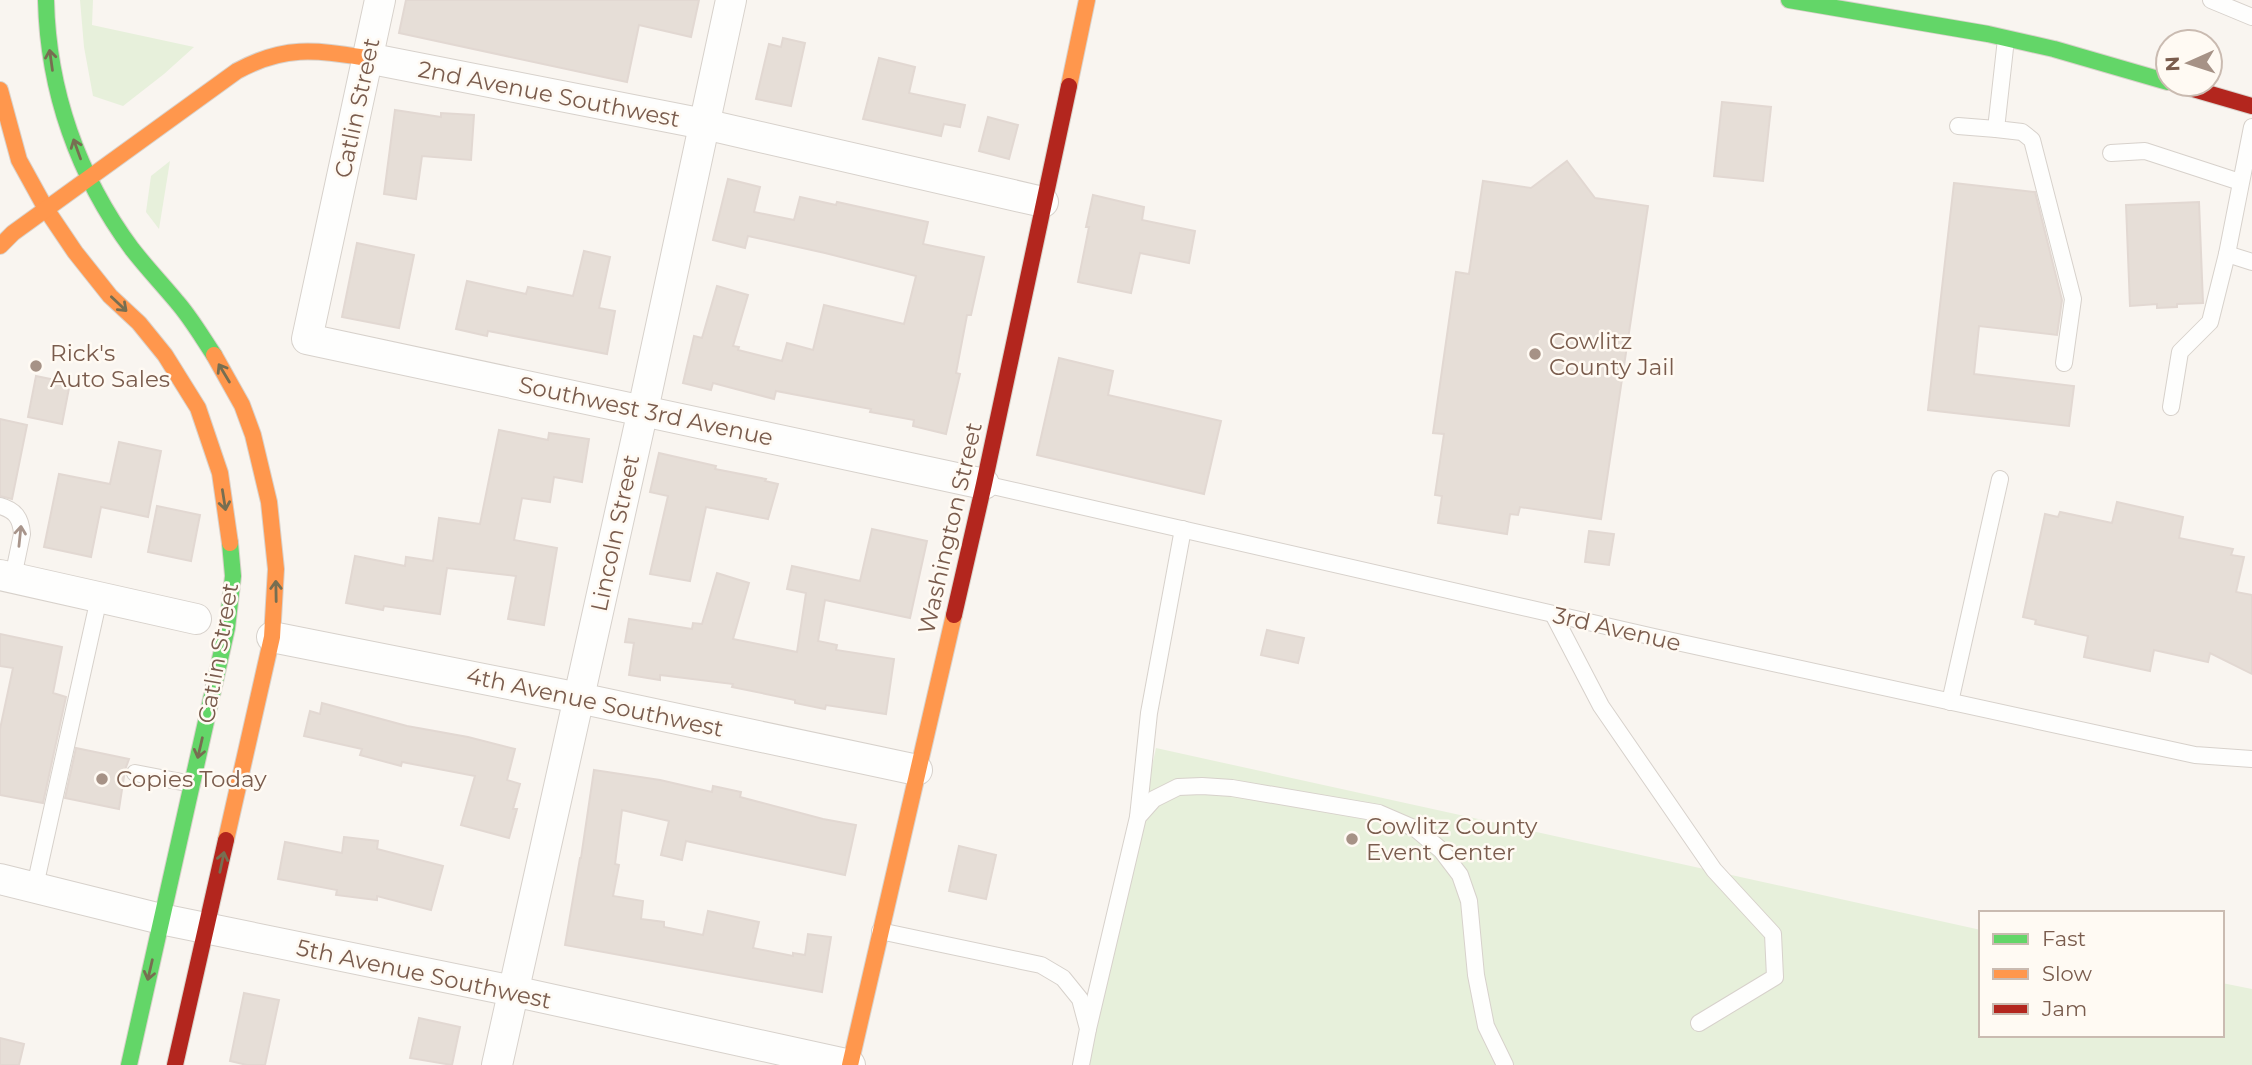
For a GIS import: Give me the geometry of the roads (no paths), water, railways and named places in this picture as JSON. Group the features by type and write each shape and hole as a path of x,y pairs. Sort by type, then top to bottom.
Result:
{"main road":[{"name":"Catlin Street","path":"46,0 45,16 54,79 88,180 117,227 153,275 181,306 239,400 251,426 270,502 274,534 276,606 272,637 175,1065"},
{"name":"Washington Street","path":"850,1065 985,484 1087,0"},
{"path":"1789,0 1920,15 2154,78"},
{"name":"2nd Avenue Southwest","path":"0,246 13,233 237,71 261,58 292,51 367,58"},
{"name":"Catlin Street","path":"0,90 3,118 19,160 46,209 75,252 110,296 139,323 165,355 198,408 220,472 229,527 233,576 227,628 129,1065"},
{"path":"2224,98 2252,106"}],"street":[{"name":"Catlin Street","path":"307,339 380,0"},
{"name":"Lincoln Street","path":"497,1065 731,0"},
{"name":"2nd Avenue Southwest","path":"367,58 704,124 1043,202"},
{"name":"Southwest 3rd Avenue","path":"307,339 985,484"},
{"path":"6,576 196,619"},
{"name":"4th Avenue Southwest","path":"272,637 579,698 917,770"},
{"name":"5th Avenue Southwest","path":"0,878 207,929 513,991 850,1065"}],"lane":[{"path":"2211,0 2252,18"},
{"path":"1996,129 2006,39"},
{"path":"1958,126 2022,132 2032,140 2073,299 2064,363"},
{"path":"2171,407 2180,352 2210,322 2244,187 2252,127"},
{"path":"2111,153 2145,151 2244,187"},
{"path":"2227,254 2252,262"},
{"path":"1950,702 2000,479"},
{"name":"3rd Avenue","path":"985,484 1950,702 2195,755 2252,759"},
{"path":"0,506 16,513 22,527 22,534 6,576"},
{"path":"1081,1065 1138,817 1149,713 1183,529"},
{"path":"35,886 99,598"},
{"path":"1553,614 1601,706 1714,870 1773,934 1775,977 1699,1023"},
{"path":"135,773 192,785"},
{"path":"1138,817 1154,799 1178,787 1202,786 1232,788 1379,813 1416,829 1441,850 1460,875 1469,901 1476,975 1486,1026 1505,1065"},
{"path":"880,931 1041,965 1063,978 1080,999 1088,1029"}],"place":[{"name":"Cowlitz County Jail","path":"1535,354"},
{"name":"Rick's Auto Sales","path":"36,366"},
{"name":"Copies Today","path":"102,779"},
{"name":"Cowlitz County Event Center","path":"1352,839"}]}
